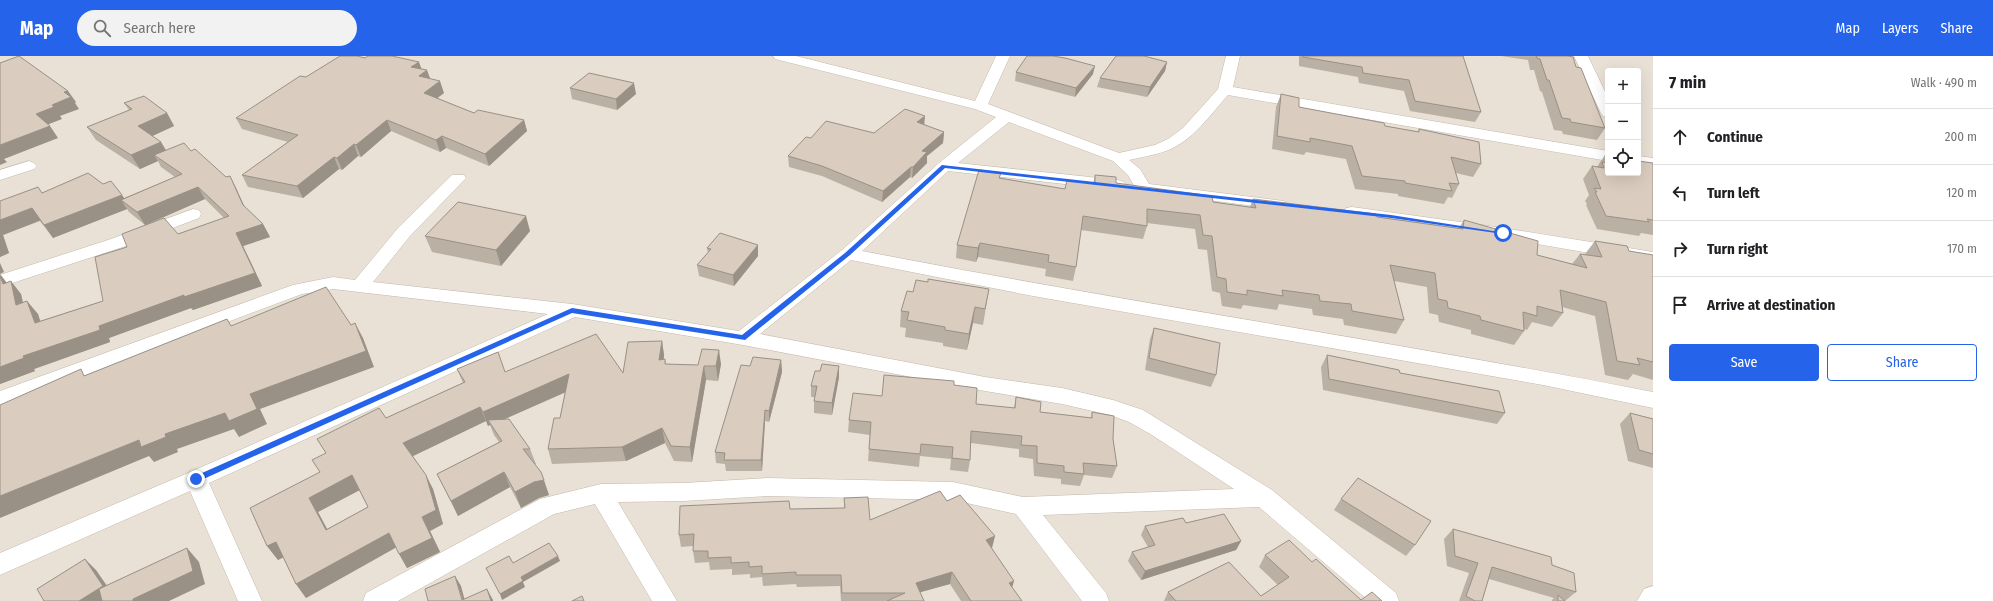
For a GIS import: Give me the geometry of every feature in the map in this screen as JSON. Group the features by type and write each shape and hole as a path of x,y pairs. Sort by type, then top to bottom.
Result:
{"street":[{"path":"780,56 980,106 1008,116 1118,158 1134,172 1144,188"},
{"path":"980,106 1003,56"},
{"path":"1118,158 1160,148 1173,142 1188,130 1225,90 1233,56"},
{"path":"1581,56 1605,107"},
{"path":"1225,90 1605,155"},
{"path":"743,338 848,254 944,166 1008,116"},
{"path":"1641,161 1653,163"},
{"path":"0,175 29,166"},
{"path":"944,166 1289,205"},
{"path":"359,287 404,232 458,178"},
{"path":"1336,210 1510,234 1653,258"},
{"path":"0,281 117,243 193,214"},
{"path":"848,254 1033,290 1543,378 1653,400"},
{"path":"0,399 298,289 333,283 572,310 743,338 985,384 1062,396 1113,408 1136,416 1159,429 1264,497 1388,601"},
{"path":"0,564 196,479 572,310"},
{"path":"196,479 250,601"},
{"path":"375,601 548,506 601,493 684,492 767,487 953,491 1023,506 1264,497"},
{"path":"601,493 665,601"},
{"path":"1023,506 1097,601"},
{"path":"1649,601 1653,597"}],"shaded area":[{"path":"0,56 1653,56 1653,601 0,601"}],"building":[{"path":"19,56 68,91 64,92 71,97 52,105 54,107 36,114 50,126 0,145 0,63"},
{"path":"340,56 357,56 365,58 368,56 392,56 419,62 411,67 427,70 419,76 440,81 424,93 474,113 478,110 524,120 485,154 442,136 436,140 387,120 356,145 354,144 337,158 334,157 297,186 242,175 298,135 236,118 300,76 306,77"},
{"path":"1027,56 1053,56 1095,66 1076,88 1016,72"},
{"path":"1116,56 1144,56 1167,62 1150,87 1100,78"},
{"path":"1303,56 1463,56 1481,112 1415,101 1409,80 1363,73 1362,67"},
{"path":"1536,56 1573,57 1576,67 1581,68 1605,128 1571,122 1570,119 1562,118 1549,80 1547,80 1540,59"},
{"path":"589,73 634,83 616,99 570,88"},
{"path":"1281,94 1299,98 1299,107 1384,123 1385,126 1419,132 1419,129 1479,142 1481,164 1451,157 1459,184 1449,183 1452,191 1405,183 1405,181 1362,176 1352,146 1310,138 1310,142 1277,136"},
{"path":"144,96 167,113 138,126 161,142 131,155 87,127 132,109 124,103"},
{"path":"905,109 925,116 917,122 944,132 922,151 927,152 913,167 911,167 883,191 822,166 788,156 806,137 811,138 826,121 874,133"},
{"path":"184,143 191,151 195,149 226,177 230,176 243,205 263,224 236,233 255,273 184,297 184,295 99,326 100,330 23,356 24,358 0,367 0,276 3,284 11,281 16,305 27,301 35,323 103,301 95,257 127,247 122,234 164,218 178,234 229,216 198,187 137,212 121,200 182,174 154,155"},
{"path":"1641,161 1653,163 1653,220 1647,219 1649,222 1606,216 1595,192 1597,192 1594,188 1601,189 1592,166 1604,168 1602,162 1605,162 1605,176 1641,176"},
{"path":"979,170 1001,173 999,178 1065,189 1067,180 1095,184 1095,175 1116,177 1116,183 1212,196 1213,202 1256,208 1253,199 1376,214 1377,217 1463,229 1464,220 1538,241 1537,255 1587,268 1580,254 1602,257 1595,241 1627,246 1629,251 1653,255 1653,362 1637,358 1640,365 1617,361 1606,302 1560,290 1563,313 1537,306 1537,316 1523,312 1524,331 1481,320 1480,316 1448,308 1447,301 1438,299 1435,273 1390,265 1404,320 1352,311 1351,304 1320,301 1319,295 1282,290 1283,296 1247,290 1247,295 1227,292 1226,279 1217,277 1212,236 1203,235 1200,215 1147,209 1147,226 1083,216 1076,267 1048,262 1049,255 980,243 978,248 957,245"},
{"path":"88,173 103,184 111,181 122,195 44,225 32,208 0,220 0,201 38,187 42,193"},
{"path":"458,202 526,216 496,250 425,236"},
{"path":"720,233 758,245 733,275 697,265 711,249 707,248"},
{"path":"928,279 989,289 985,309 975,307 969,334 945,330 945,327 907,320 909,312 901,311 907,291 913,292 916,280 928,282"},
{"path":"326,287 351,325 355,323 366,351 250,394 257,409 229,421 225,413 165,434 166,437 141,447 139,440 0,496 0,405 81,369 84,376 227,319 231,326"},
{"path":"1154,328 1220,343 1216,375 1149,358"},
{"path":"596,334 623,373 628,342 662,341 659,360 665,359 665,364 698,365 702,349 719,350 716,366 704,366 690,447 671,446 662,428 622,447 548,449 554,418 560,418 569,374 483,412 480,407 403,443 426,475 436,510 422,517 432,538 399,554 389,533 296,584 276,542 267,546 250,508 320,472 312,460 326,453 317,439 379,408 386,418 465,382 457,369 498,352 505,372","holes":["352,475 368,507 326,530 309,498"]},
{"path":"1327,355 1399,370 1400,373 1499,391 1505,413 1329,379"},
{"path":"753,357 781,360 769,411 765,410 761,460 724,460 725,453 715,452 741,365 750,366"},
{"path":"822,364 839,366 832,403 814,401 817,386 811,386 815,371 820,371"},
{"path":"884,375 954,381 954,385 977,388 976,404 1015,408 1016,397 1041,402 1040,412 1092,418 1092,412 1114,416 1113,439 1117,466 1083,463 1084,474 1064,472 1064,466 1037,463 1037,446 1021,445 1022,436 971,431 970,460 952,458 953,447 921,444 920,454 869,449 871,422 849,420 853,393 882,396"},
{"path":"1630,413 1653,419 1653,454 1639,450"},
{"path":"509,419 530,449 523,449 541,472 544,480 534,482 515,492 504,472 451,501 437,474 502,441 488,420"},
{"path":"1358,478 1431,521 1415,545 1341,499"},
{"path":"940,491 947,501 960,495 995,536 986,540 1014,581 1009,583 1022,601 971,601 952,572 916,583 924,601 887,601 905,593 842,593 841,575 796,575 796,572 762,574 762,566 749,567 749,562 731,563 731,557 708,558 708,551 693,551 694,534 679,535 680,506 789,501 790,509 845,508 844,498 868,497 870,520"},
{"path":"1224,514 1241,541 1145,571 1132,552 1155,545 1145,526 1183,518 1186,523"},
{"path":"1453,529 1551,557 1552,565 1574,573 1576,592 1492,567 1482,601 1475,601 1466,596 1478,563 1455,556"},
{"path":"1289,540 1312,562 1316,559 1361,600 1372,592 1382,601 1176,601 1168,592 1229,562 1261,596 1289,577 1265,555"},
{"path":"549,543 558,556 521,577 523,581 500,594 486,568 509,556 513,563"},
{"path":"187,548 193,571 133,599 133,601 102,601 99,589"},
{"path":"85,559 103,586 79,601 44,601 37,589"},
{"path":"455,576 462,600 487,589 491,601 428,601 425,589"},
{"path":"1558,595 1565,601 1558,601"},
{"path":"582,596 584,601 572,601"}],"route":[{"path":"196,479 572,310 743,338 848,254 944,166 1144,188 1182,194 1391,216 1503,233"}]}
